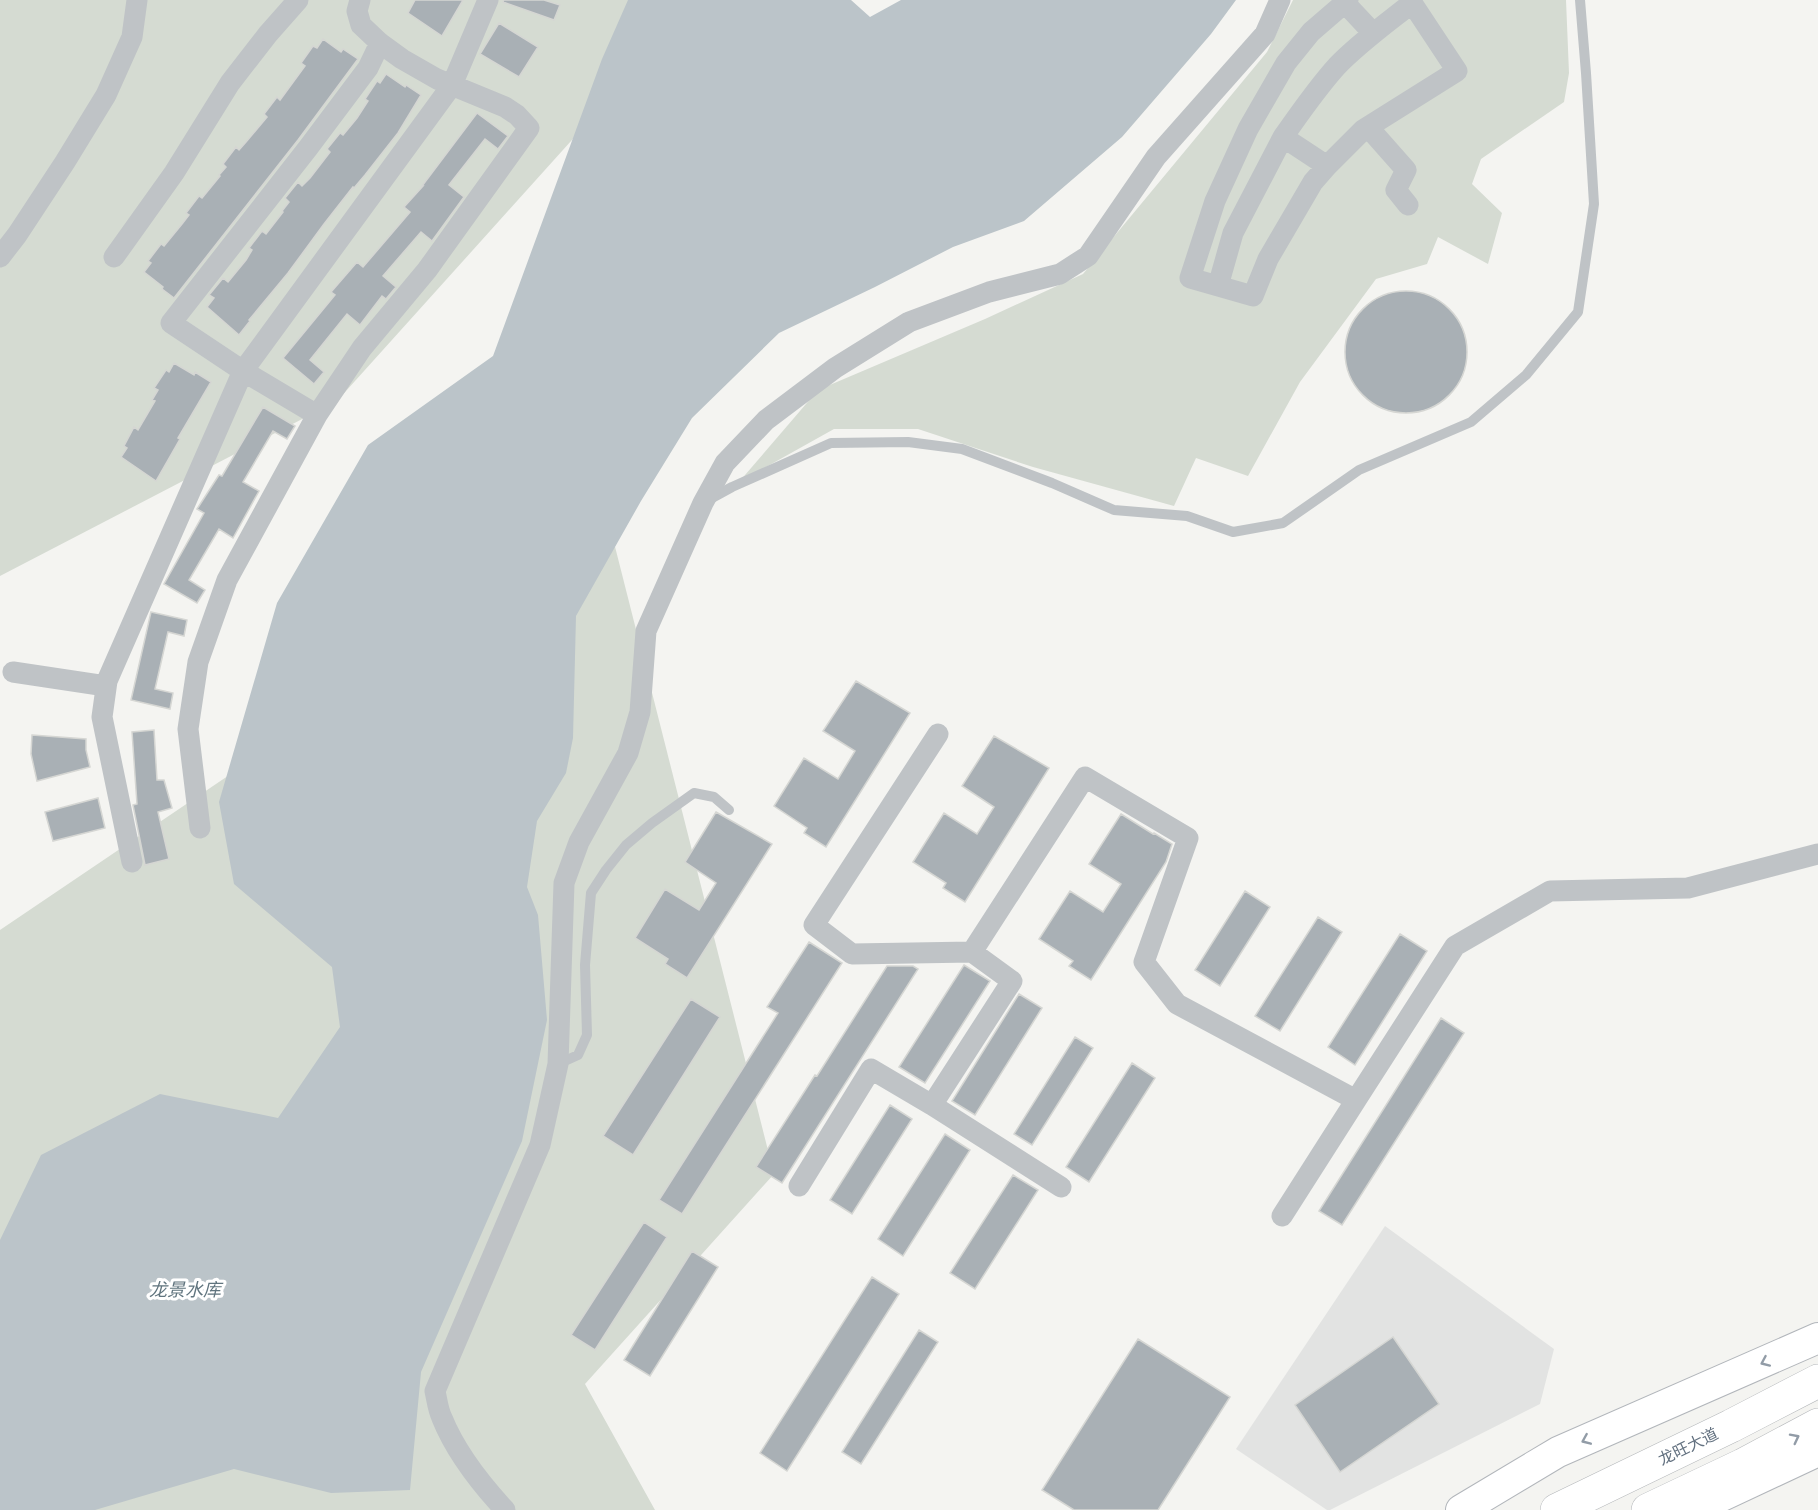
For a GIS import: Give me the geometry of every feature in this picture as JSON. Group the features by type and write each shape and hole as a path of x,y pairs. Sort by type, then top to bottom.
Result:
{"highway":[{"name":"龙旺大道","path":"1557,1510 1818,1381"},
{"path":"1648,1510 1743,1465 1818,1425"}],"street":[{"path":"0,257 66,162 106,95 132,37 137,0"},
{"path":"114,257 174,173 240,69 298,0"},
{"path":"200,828 188,729 198,662 228,580 317,415 362,348 427,270 529,128 518,115 505,107 437,79 380,43 361,25 357,11 360,0"},
{"path":"132,862 102,717 106,686 243,371 452,85 488,0"},
{"path":"505,1510 482,1485 456,1446 441,1417 435,1391 540,1145 558,1064 564,883 579,842 628,753 640,712 646,631 703,503 725,462 766,420 836,368 909,322 989,292 1060,274 1088,256 1156,157 1265,34 1280,0"},
{"path":"1218,286 1233,233 1283,137 1337,66 1373,33 1412,3 1457,71 1368,127 1327,166 1313,182 1268,259 1253,296 1218,286 1190,278 1207,224 1248,129 1286,63 1311,32 1346,1 1373,33"},
{"path":"317,415 243,371 171,323 355,86 368,68 380,43"},
{"path":"1257,43 1286,63"},
{"path":"1368,127 1406,170 1396,190 1408,205"},
{"path":"1283,137 1327,166"},
{"path":"1207,224 1233,233"},
{"path":"13,672 106,686"},
{"path":"932,1105 1011,981 972,952 852,954 814,925 938,734"},
{"path":"972,952 1085,777 1188,838 1144,962 1177,1004 1356,1100"},
{"path":"1282,1216 1455,946 1550,891 1688,888 1818,854"},
{"path":"799,1186 871,1069 1061,1187"},
{"path":"1461,1510 1558,1452 1818,1338"},
{"path":"1692,1510 1818,1451"}],"lane":[{"path":"703,503 732,487 831,443 908,442 962,449 1052,483 1114,510 1187,516 1233,532 1283,523 1359,470 1471,422 1526,375 1578,312 1593,204 1580,0"},
{"path":"558,1064 578,1055 587,1035 585,965 591,893 606,870 626,845 694,793 714,797 729,810"}],"shaded area":[{"path":"0,0 698,0 337,401 0,576"},
{"path":"1293,0 1566,0 1569,73 1564,102 1481,159 1472,184 1502,213 1488,264 1438,237 1427,264 1376,279 1300,382 1248,476 1196,458 1174,506 1033,467 918,429 834,429 739,482 818,390 985,319 1083,274 1267,52"},
{"path":"608,519 774,1174 585,1384 655,1510 0,1510 0,930"},
{"path":"1385,1226 1554,1349 1540,1404 1327,1510 1236,1449"}],"water":[{"name":"龙景水库","path":"628,0 851,0 870,17 901,0 1236,0 1211,34 1122,137 1024,221 953,247 779,333 692,418 641,501 576,616 573,738 566,773 537,821 527,887 538,915 547,1020 522,1141 421,1372 410,1490 331,1493 234,1469 95,1510 0,1510 0,1240 41,1155 160,1094 278,1118 340,1027 332,967 234,884 219,802 277,603 368,445 493,356 602,59"}],"building":[{"path":"415,0 463,0 442,36 408,13"},
{"path":"504,0 544,0 560,5 554,20 503,2"},
{"path":"499,23 538,47 519,77 480,54"},
{"path":"323,39 341,52 343,49 358,59 298,140 174,298 144,272 151,263 148,261 161,244 164,246 182,224 189,215 186,213 199,196 202,198 220,176 226,167 223,164 236,147 239,150 267,117 264,114 277,97 280,100 305,66 301,63 313,46 317,48"},
{"path":"386,74 421,95 398,133 353,187 239,335 207,307 214,298 209,295 223,278 228,282 246,260 252,250 249,248 262,231 266,234 283,212 289,202 285,198 298,182 302,186 310,178 330,152 327,149 357,118 368,101 365,99 377,81 380,83"},
{"path":"477,113 508,136 498,149 485,139 449,185 464,197 432,241 421,232 383,276 396,287 386,299 382,296 360,325 347,314 310,360 324,372 314,384 283,358 335,295 331,292 357,262 363,267 410,212 404,207 423,186"},
{"path":"1406,291 1429,296 1440,301 1449,309 1457,318 1462,329 1467,352 1462,375 1457,386 1449,395 1440,403 1429,408 1406,413 1383,408 1372,403 1363,395 1355,386 1350,375 1345,352 1350,329 1355,318 1363,309 1372,301 1383,296"},
{"path":"174,363 211,382 156,481 121,457 127,448 124,446 134,427 138,430 155,401 152,400 158,390 154,388 166,370 169,372"},
{"path":"263,407 295,426 287,439 273,431 243,482 259,491 233,538 219,529 189,580 205,590 197,603 164,584 204,513 197,509 219,475 222,476"},
{"path":"151,612 187,620 184,636 168,632 155,689 173,693 170,709 131,700"},
{"path":"856,681 910,713 826,847 804,833 807,828 774,806 804,758 838,779 855,751 823,731"},
{"path":"154,730 157,780 164,780 172,808 158,812 169,859 145,865 133,805 137,804 132,732"},
{"path":"32,735 86,739 90,767 37,781 31,754"},
{"path":"994,736 1049,768 965,902 943,888 946,883 913,862 944,813 977,834 994,807 962,786"},
{"path":"98,798 105,828 53,841 45,812"},
{"path":"716,812 772,844 687,978 665,964 668,959 635,938 665,889 699,910 716,883 685,862"},
{"path":"1121,814 1172,844 1166,862 1091,980 1069,966 1073,961 1039,939 1070,891 1103,912 1121,884 1089,864"},
{"path":"1245,891 1270,907 1220,986 1195,970"},
{"path":"1318,917 1342,932 1280,1031 1255,1016"},
{"path":"1400,934 1427,951 1355,1065 1328,1047"},
{"path":"809,942 842,963 682,1214 659,1200 778,1013 767,1007"},
{"path":"964,965 990,981 925,1083 899,1067"},
{"path":"887,966 913,966 918,969 782,1183 756,1167"},
{"path":"1019,994 1042,1008 975,1115 952,1101"},
{"path":"691,999 720,1017 633,1155 603,1136"},
{"path":"1441,1018 1464,1033 1342,1225 1319,1211"},
{"path":"1075,1037 1093,1048 1032,1145 1014,1134"},
{"path":"1132,1063 1155,1078 1089,1182 1066,1167"},
{"path":"890,1105 912,1119 852,1214 830,1200"},
{"path":"945,1134 970,1150 903,1256 878,1239"},
{"path":"1013,1175 1038,1190 975,1289 950,1273"},
{"path":"644,1222 667,1237 595,1350 571,1335"},
{"path":"692,1251 718,1267 650,1376 624,1360"},
{"path":"872,1277 899,1294 787,1471 760,1453"},
{"path":"919,1330 938,1342 861,1464 842,1452"},
{"path":"1393,1337 1439,1404 1340,1472 1295,1405"},
{"path":"1138,1339 1230,1397 1158,1510 1074,1510 1042,1490"}]}
